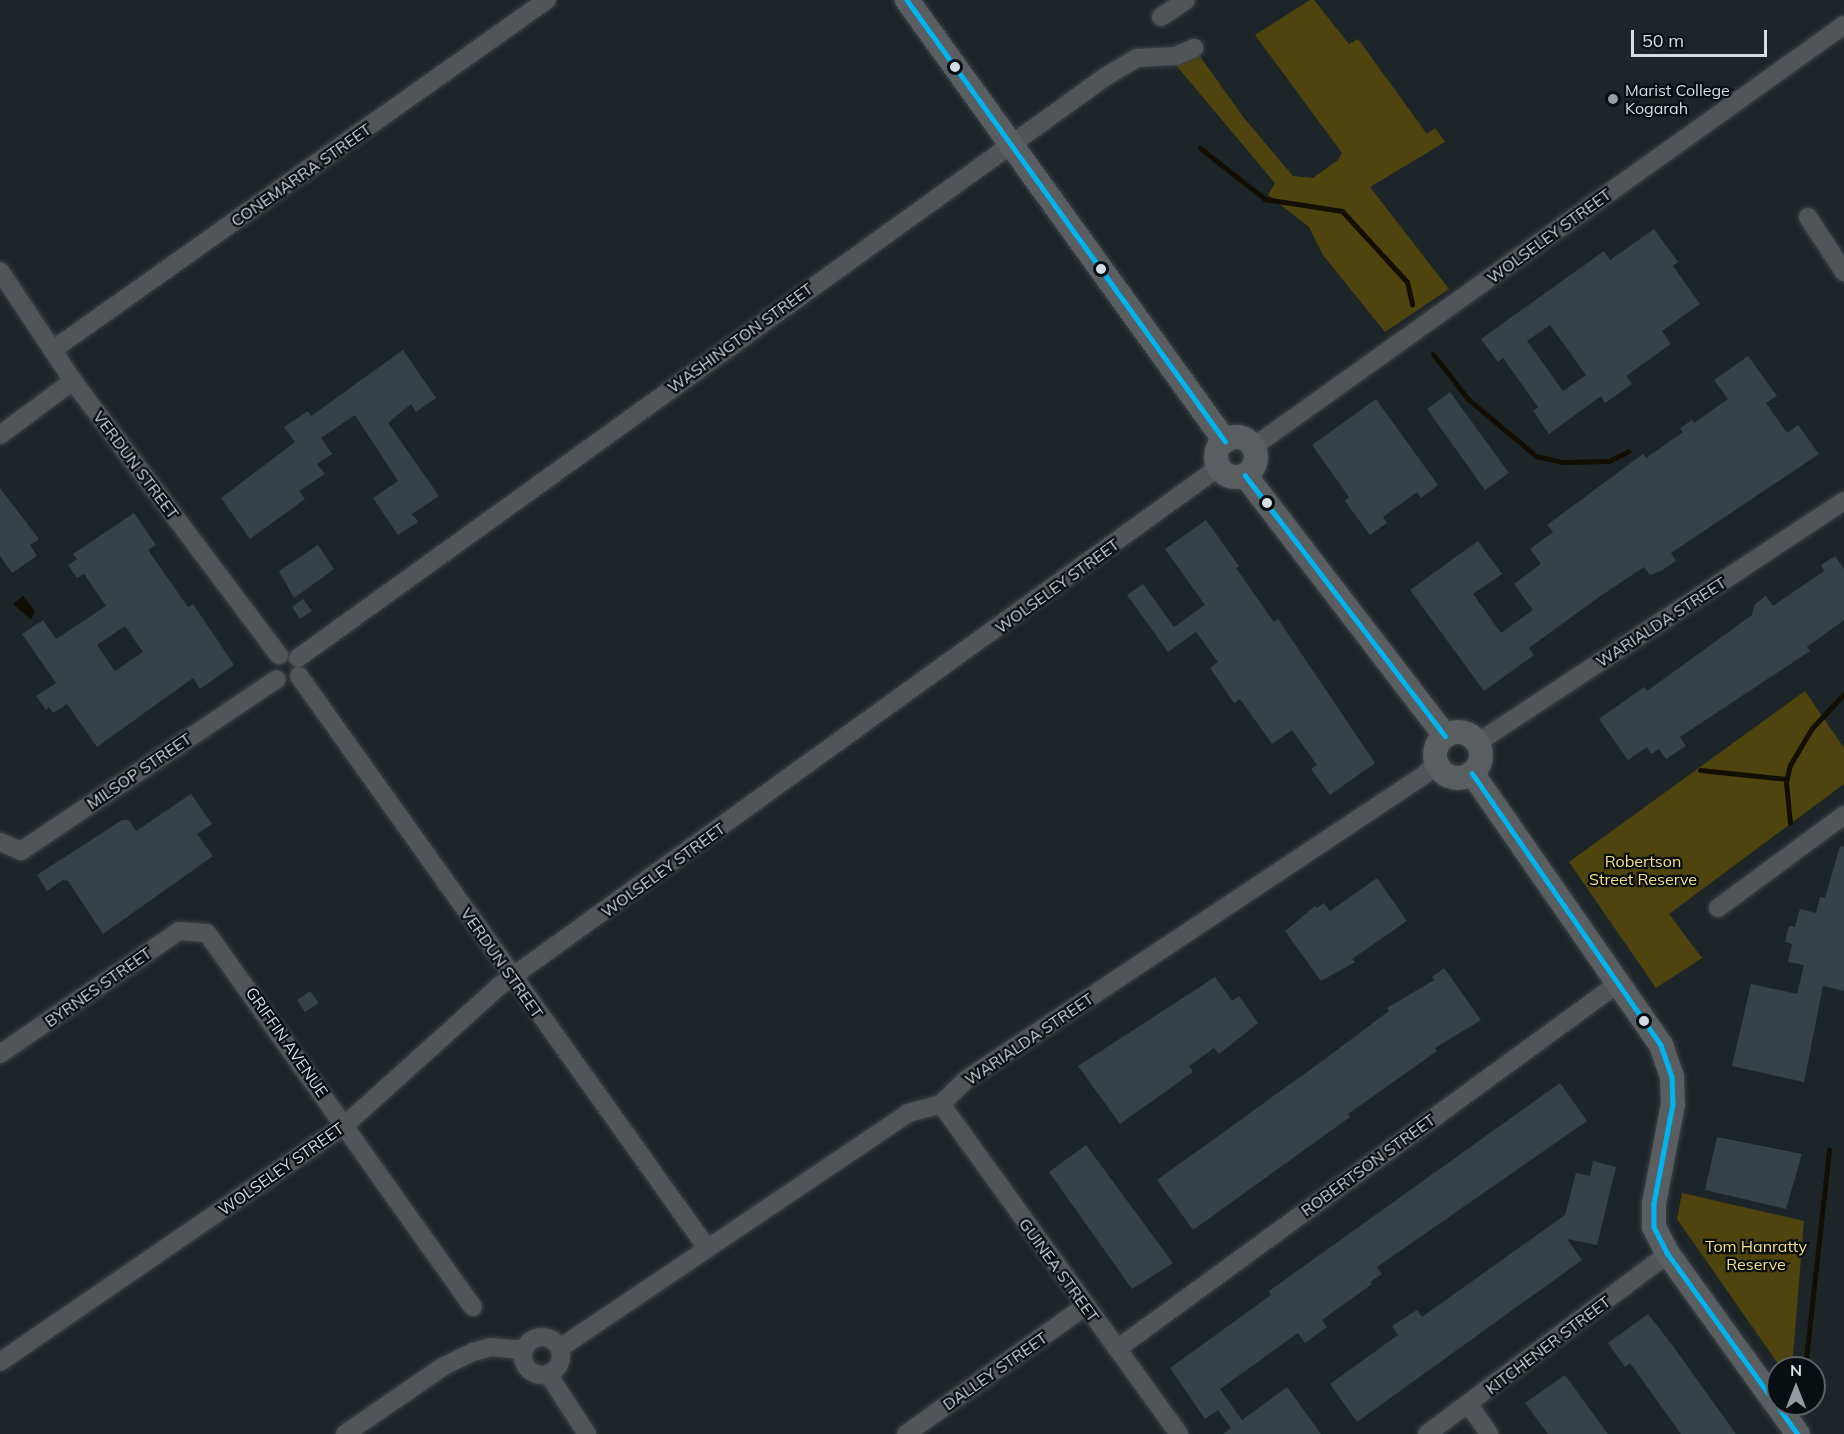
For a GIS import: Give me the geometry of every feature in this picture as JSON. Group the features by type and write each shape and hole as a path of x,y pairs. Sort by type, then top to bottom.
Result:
{"main road":[{"path":"907,0 1225,441"},
{"path":"1240,438 1253,447 1255,464 1245,475 1229,476 1219,467 1216,454 1225,441 1240,438"},
{"path":"1245,475 1445,736"},
{"path":"1460,732 1477,743 1480,760 1472,773 1450,776 1437,762 1437,747 1445,736 1460,732"},
{"path":"1472,773 1656,1035 1672,1077 1671,1120 1653,1216 1658,1237 1798,1434"}],"street":[{"name":"CONEMARRA STREET","path":"54,349 547,0"},
{"path":"1161,17 1186,0"},
{"name":"WOLSELEY STREET","path":"1253,447 1844,25"},
{"name":"WASHINGTON STREET","path":"299,667 1011,144 1134,59 1176,56 1194,48"},
{"path":"1808,216 1844,272"},
{"name":"VERDUN STREET","path":"0,271 54,349 73,381 279,655"},
{"path":"0,435 73,381"},
{"name":"WOLSELEY STREET","path":"0,1362 345,1125 512,978 1219,467"},
{"name":"WARIALDA STREET","path":"1477,743 1844,501"},
{"path":"289,653 299,667 285,682 277,679 272,668 279,655 289,653"},
{"name":"VERDUN STREET","path":"299,667 512,978 707,1248"},
{"name":"MILSOP STREET","path":"0,842 21,851 277,679"},
{"name":"WARIALDA STREET","path":"560,1348 908,1113 941,1104 967,1079 1424,775 1437,762"},
{"path":"1718,908 1844,815"},
{"name":"BYRNES STREET","path":"0,1054 179,931 199,929"},
{"name":"GRIFFIN AVENUE","path":"199,929 215,940 472,1307"},
{"name":"ROBERTSON STREET","path":"1117,1349 1620,982"},
{"name":"GUINEA STREET","path":"941,1104 1084,1307 1179,1434"},
{"name":"KITCHENER STREET","path":"1427,1434 1469,1405 1668,1254"},
{"name":"DALLEY STREET","path":"906,1434 1084,1307"},
{"path":"541,1337 552,1340 560,1348 561,1362 548,1374 536,1374 527,1367 524,1350 531,1341 541,1337"},
{"path":"345,1434 444,1366 473,1352 490,1347 524,1350"},
{"path":"548,1374 587,1434"},
{"path":"1469,1405 1489,1434"}],"green space":[{"path":"1310,0 1314,0 1349,44 1358,39 1427,134 1435,128 1445,142 1370,187 1449,289 1385,332 1323,255 1309,227 1268,195 1275,183 1169,57 1194,48 1244,118 1293,176 1313,178 1338,160 1342,153 1255,35"},
{"name":"Robertson Street Reserve","path":"1805,691 1844,748 1844,784 1669,914 1702,958 1656,988 1569,862"},
{"name":"Tom Hanratty Reserve","path":"1682,1193 1804,1221 1793,1356 1773,1356 1677,1219"}],"shaded area":[{"path":"23,596 35,611 31,620 13,604"}],"building":[{"path":"1654,229 1678,262 1673,266 1700,304 1662,331 1671,344 1626,376 1632,384 1605,403 1601,396 1549,434 1533,411 1538,407 1503,358 1498,362 1481,339 1604,251 1610,260","holes":["1550,325 1586,375 1563,391 1527,341"]},
{"path":"403,350 436,398 416,412 411,404 388,423 439,496 412,514 418,522 398,535 373,498 398,481 355,415 321,438 332,454 317,464 325,474 299,491 305,499 250,539 221,498 295,442 284,427 308,411 311,416"},
{"path":"1748,356 1777,396 1766,403 1787,433 1798,425 1819,454 1671,553 1676,561 1661,571 1650,575 1644,567 1599,597 1529,648 1534,655 1484,691 1410,590 1478,541 1502,574 1473,594 1501,633 1533,610 1514,584 1541,564 1530,549 1553,532 1547,525 1643,454 1646,458 1683,432 1680,428 1692,420 1694,423 1728,399 1714,380"},
{"path":"1450,392 1509,473 1485,490 1427,409"},
{"path":"1376,399 1438,485 1421,498 1417,492 1383,517 1387,523 1370,535 1345,501 1349,497 1312,445"},
{"path":"0,488 39,539 30,545 37,556 12,573 0,556"},
{"path":"134,513 156,545 148,550 188,607 193,604 234,665 200,689 193,678 97,747 67,704 53,713 49,707 46,710 36,696 56,683 22,634 43,620 56,639 106,606 84,574 77,578 68,565 77,559 73,554","holes":["125,626 143,652 115,671 97,645"]},
{"path":"1206,520 1239,566 1236,568 1274,622 1278,619 1375,763 1330,795 1311,769 1317,765 1292,730 1272,744 1240,699 1234,703 1210,668 1218,662 1196,632 1168,652 1127,595 1143,584 1174,627 1205,605 1165,549"},
{"path":"318,545 334,569 294,598 279,571"},
{"path":"1835,556 1844,569 1844,620 1807,647 1810,651 1680,737 1686,746 1666,759 1659,749 1651,754 1647,747 1628,760 1599,719 1644,687 1647,691 1752,615 1755,604 1766,596 1773,606 1824,571 1821,565"},
{"path":"303,599 312,611 300,619 292,607"},
{"path":"191,794 212,824 197,834 213,856 103,934 68,881 63,880 47,891 37,875 122,820 129,820 136,831"},
{"path":"1840,846 1844,847 1844,991 1823,986 1804,1082 1732,1066 1751,984 1797,994 1804,965 1788,962 1792,944 1785,942 1789,926 1795,927 1800,909 1816,913 1820,897 1825,898"},
{"path":"1377,878 1407,921 1352,959 1355,962 1321,981 1285,931 1315,906 1317,908 1324,903 1330,911"},
{"path":"1444,968 1481,1020 1435,1048 1437,1051 1348,1114 1350,1117 1193,1230 1157,1180 1325,1059 1389,1011 1387,1008 1434,980 1432,977"},
{"path":"1215,977 1232,1001 1239,996 1258,1023 1219,1054 1214,1048 1189,1066 1193,1072 1120,1124 1078,1066"},
{"path":"310,991 319,1003 305,1012 297,1000"},
{"path":"1560,1083 1587,1121 1377,1267 1382,1274 1370,1282 1372,1284 1322,1320 1327,1327 1305,1343 1298,1333 1220,1389 1242,1420 1287,1387 1321,1434 1223,1434 1231,1428 1218,1410 1205,1419 1170,1368 1271,1295 1269,1291"},
{"path":"1717,1137 1802,1154 1786,1209 1705,1190"},
{"path":"1086,1145 1173,1263 1132,1289 1049,1172"},
{"path":"1593,1161 1616,1167 1597,1245 1567,1239 1582,1260 1357,1422 1330,1384 1398,1335 1392,1326 1417,1310 1422,1317 1565,1215 1576,1173 1590,1176"},
{"path":"1648,1314 1736,1434 1681,1434 1630,1363 1625,1367 1608,1343"},
{"path":"1565,1375 1608,1434 1548,1434 1525,1403"}],"waterway":[{"path":"1200,148 1265,199 1342,211 1407,282 1412,304"},
{"path":"1433,354 1468,399 1536,456 1562,462 1609,461 1629,451"},
{"path":"1790,823 1786,782 1790,765 1812,728 1844,694"},
{"path":"1700,770 1787,779"},
{"path":"1806,1356 1829,1149"}],"transit line":[{"path":"907,0 1225,441"},
{"path":"1245,475 1445,736"},
{"path":"1472,773 1661,1045 1672,1077 1673,1104 1654,1204 1654,1227 1668,1254 1798,1434"}],"place":[{"name":"Marist College Kogarah","path":"1613,99"}]}
